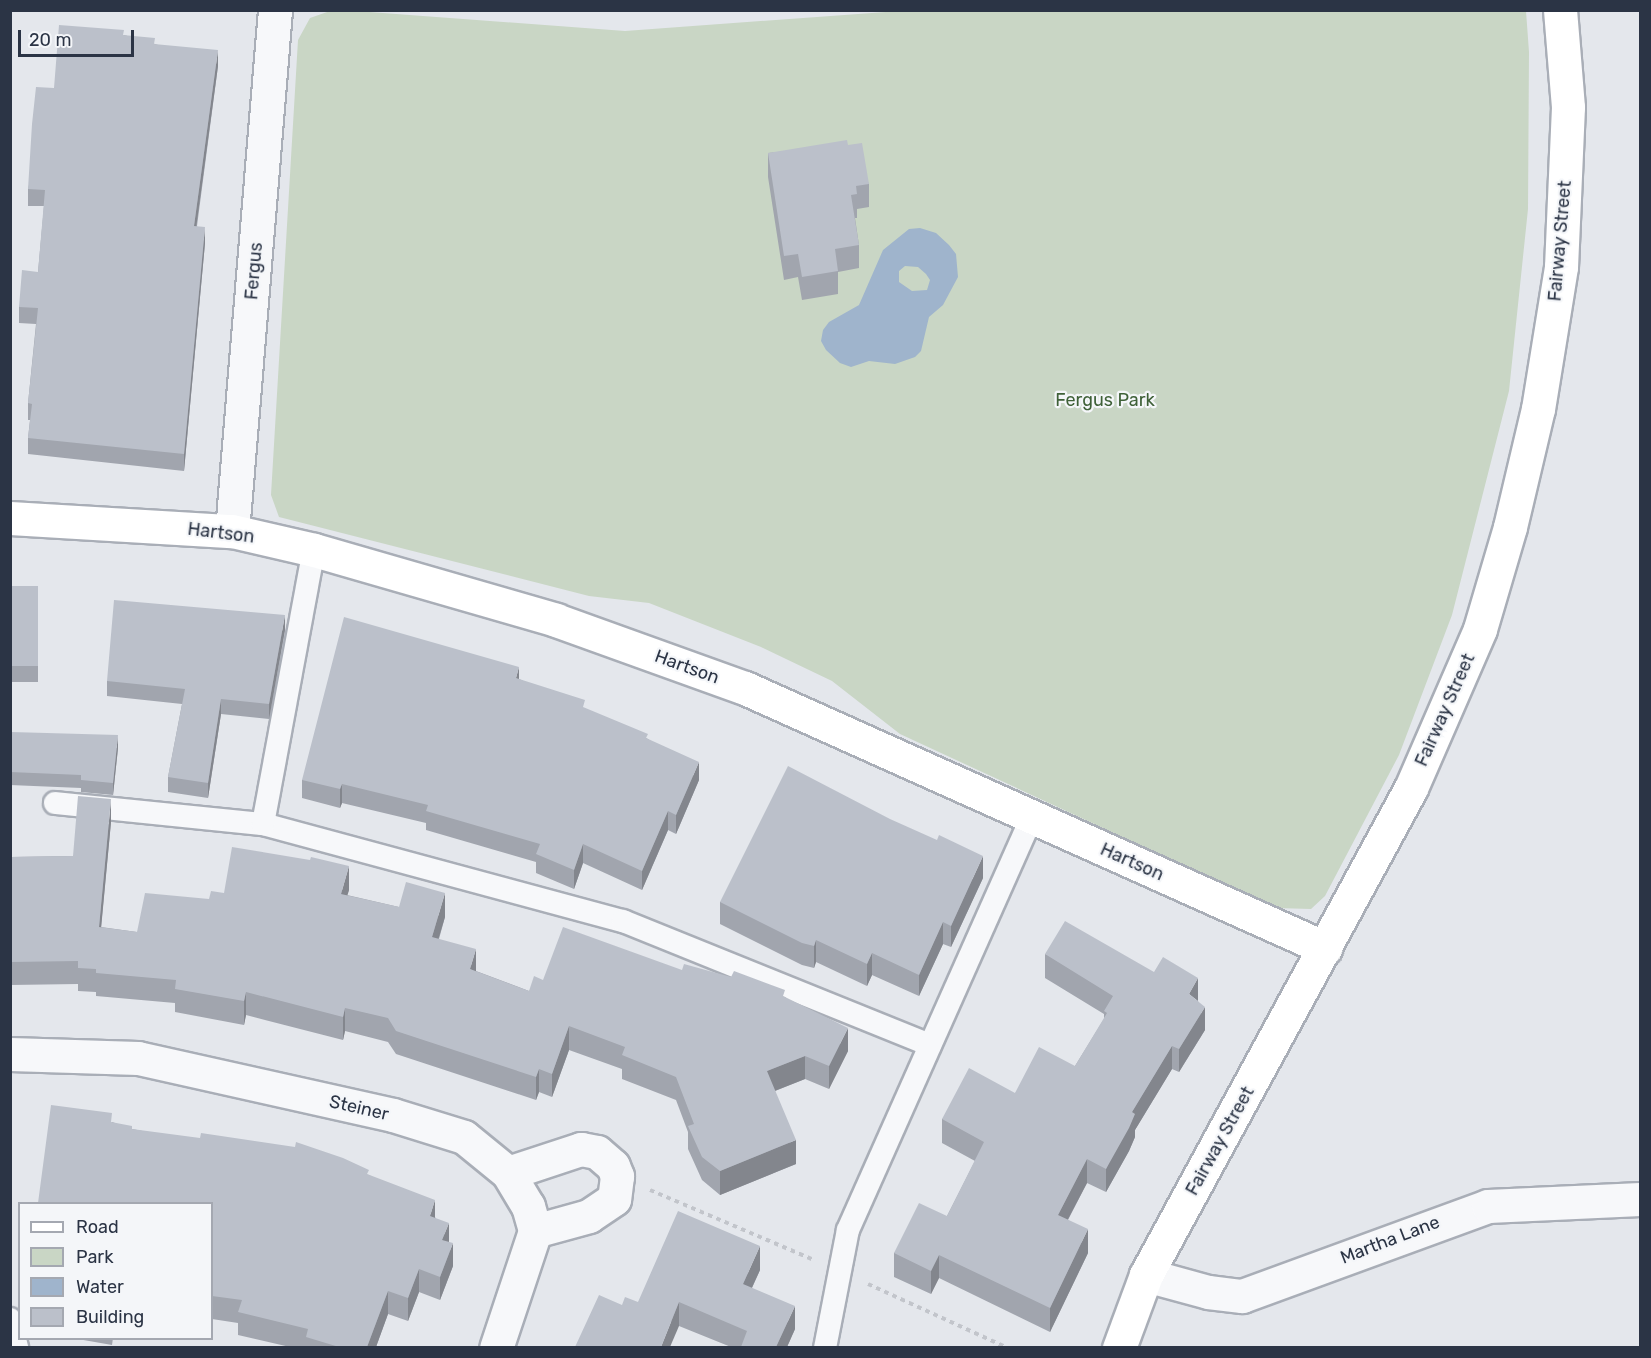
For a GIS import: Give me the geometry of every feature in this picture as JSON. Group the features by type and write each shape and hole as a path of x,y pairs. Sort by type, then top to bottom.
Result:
{"street":[{"name":"Fergus","path":"232,531 275,10"},
{"name":"Fairway Street","path":"1119,1347 1146,1275 1325,948 1415,777 1480,629 1510,527 1538,409 1561,267 1568,107 1560,10"},
{"name":"Hartson","path":"10,518 232,531 314,550 556,620 745,688 1325,948"},
{"name":"Steiner","path":"10,1054 138,1058 393,1115 464,1137 508,1173 528,1206 535,1232"},
{"path":"496,1347 535,1232 589,1216 614,1199 617,1176 613,1166 597,1152 581,1149 508,1173"},
{"name":"Martha Lane","path":"1146,1275 1208,1292 1242,1296 1488,1206 1641,1199"}],"lane":[{"path":"263,824 314,550"},
{"path":"55,802 263,824 623,921 930,1045"},
{"path":"825,1347 848,1230 1032,817"},
{"path":"10,1318 17,1347"}],"green space":[{"name":"Fergus Park","path":"913,10 1526,11 1529,52 1528,209 1509,391 1452,615 1399,755 1325,896 1311,909 1276,908 900,734 832,681 761,647 649,603 589,596 279,517 271,495 298,40 310,18 330,11 356,11 625,31"}],"water":[{"path":"920,228 936,233 956,254 958,277 943,305 929,317 921,351 915,357 895,364 869,361 851,367 840,363 826,350 821,341 823,330 829,322 859,305 883,250 909,229","holes":["905,266 918,267 930,280 927,290 912,291 899,282 899,271"]}],"building":[{"path":"59,25 124,30 123,35 155,38 154,44 218,50 194,226 205,227 184,454 28,438 32,404 28,403 38,308 19,307 22,270 38,272 45,190 28,189 32,124 36,87 54,88"},
{"path":"847,140 848,145 862,143 869,184 856,186 857,194 851,195 859,245 835,249 838,271 802,277 798,254 784,256 768,153"},
{"path":"10,586 38,586 38,666 10,666"},
{"path":"114,600 285,615 269,704 221,699 208,783 168,777 185,689 107,681"},
{"path":"344,617 519,667 516,678 585,700 583,707 648,734 646,738 699,762 676,815 668,811 642,871 583,844 574,870 536,854 540,844 426,811 428,805 342,784 340,789 302,780"},
{"path":"11,732 118,735 113,783 81,780 81,775 10,772"},
{"path":"788,766 890,819 937,840 939,835 983,856 951,926 943,922 919,975 872,953 867,964 816,940 814,946 802,943 720,902"},
{"path":"10,788 11,857 73,856 78,796 111,799 99,927 137,932 145,893 209,899 211,891 224,893 232,847 310,860 311,857 349,866 341,894 399,907 406,882 445,893 432,937 476,949 470,969 529,991 534,976 543,980 563,927 682,970 684,964 731,977 734,971 785,990 783,996 848,1028 829,1066 805,1056 767,1071 796,1140 720,1171 702,1157 688,1126 694,1124 676,1077 622,1055 625,1047 569,1026 552,1074 539,1069 536,1077 396,1031 388,1018 345,1008 343,1017 246,992 244,1001 175,989 176,980 96,973 96,969 78,968 78,961 10,962"},
{"path":"1065,921 1154,972 1163,957 1198,978 1189,994 1205,1007 1179,1049 1172,1046 1132,1112 1135,1114 1129,1128 1106,1169 1087,1159 1058,1215 1088,1229 1050,1308 939,1255 931,1271 894,1253 919,1203 947,1216 984,1142 942,1119 969,1068 1015,1093 1039,1047 1075,1066 1107,1013 1104,1011 1113,996 1045,954"},
{"path":"51,1105 112,1113 111,1122 132,1126 132,1129 200,1138 201,1133 295,1147 296,1142 343,1158 369,1170 367,1174 435,1200 430,1216 449,1223 442,1240 453,1243 440,1277 419,1269 408,1298 388,1291 367,1347 339,1347 306,1337 308,1329 238,1312 242,1300 213,1296 213,1202 38,1202"},
{"path":"678,1211 760,1246 743,1284 795,1306 776,1347 741,1347 747,1331 679,1302 661,1347 575,1347 599,1295 622,1305 625,1297 638,1302"}]}
